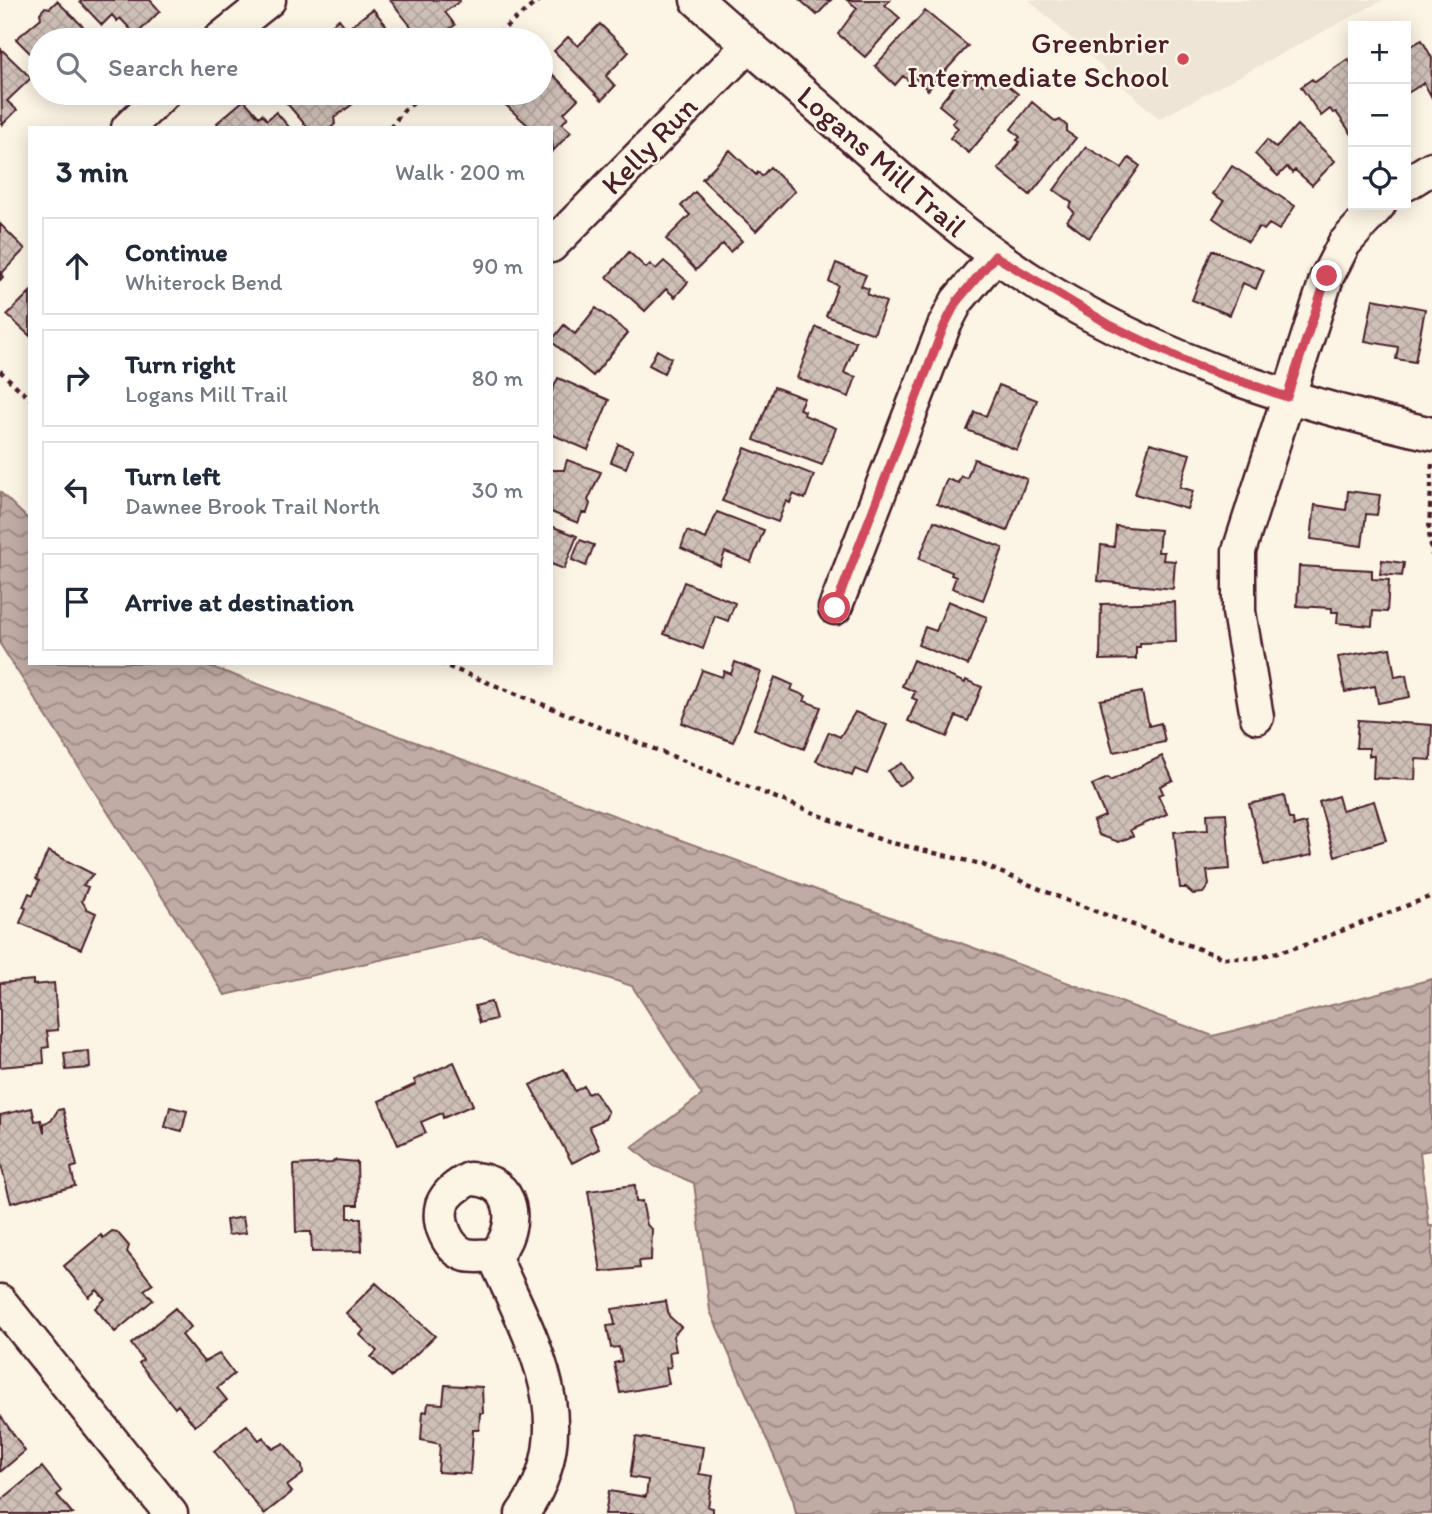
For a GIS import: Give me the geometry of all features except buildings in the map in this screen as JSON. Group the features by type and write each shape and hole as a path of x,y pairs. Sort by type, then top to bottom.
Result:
{"street":[{"path":"234,28 268,0"},
{"name":"Logans Mill Trail","path":"697,0 946,220 995,256 1110,325 1196,366 1287,397 1432,434"},
{"name":"Kelly Run","path":"553,244 748,46"},
{"path":"130,126 152,105"},
{"path":"1411,181 1432,168"},
{"path":"1257,717 1238,600 1239,551 1327,276 1344,244 1375,210"},
{"path":"835,608 944,326 957,301 995,256"},
{"path":"494,1256 542,1364 551,1410 546,1466 522,1514"},
{"path":"0,1301 171,1514"}],"path":[{"path":"505,28 539,0"},
{"path":"392,126 411,105"},
{"path":"0,371 28,397"},
{"path":"1432,464 1429,532 1432,555"},
{"path":"444,665 884,841 981,864 1068,901 1224,957 1255,957 1305,945 1432,897"}],"shaded area":[{"name":"Greenbrier Intermediate School","path":"1029,0 1383,0 1159,119"}],"water":[{"path":"0,492 28,519 28,665 206,665 1213,1036 1432,979 1432,1150 1420,1152 1429,1226 1432,1226 1432,1514 796,1514 793,1499 710,1311 694,1183 654,1166 632,1147 702,1095 632,986 482,937 225,995 0,644"}],"place":[{"name":"Greenbrier Intermediate School","path":"1183,59"}],"route":[{"path":"835,608 944,326 957,301 995,256 1047,290 1110,325 1196,366 1287,397 1327,276"}]}
